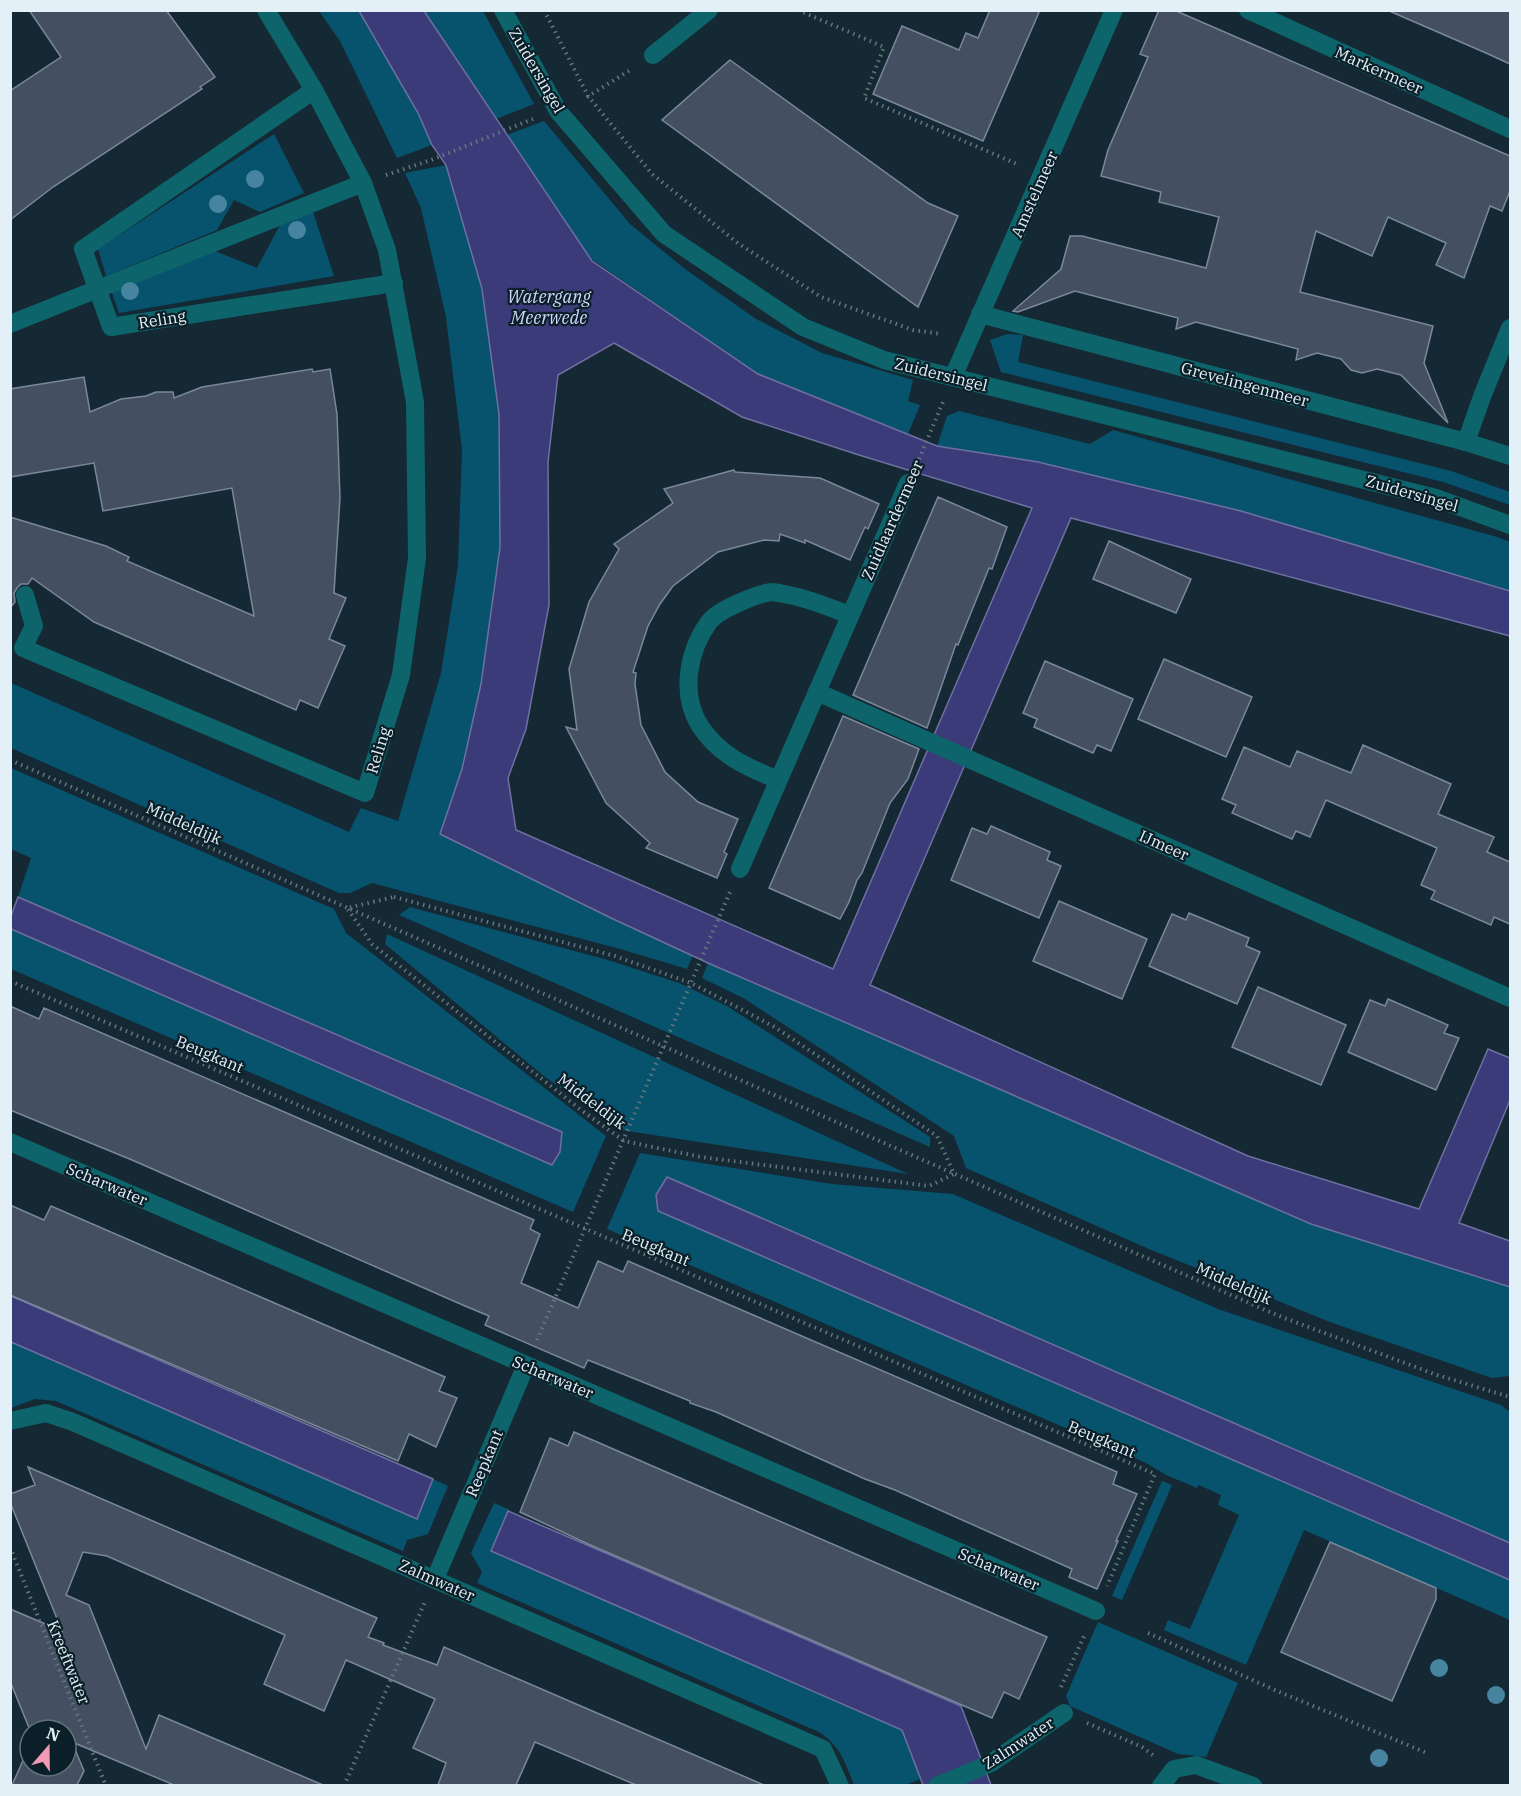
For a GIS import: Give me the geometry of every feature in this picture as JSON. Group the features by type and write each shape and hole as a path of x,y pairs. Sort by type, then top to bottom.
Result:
{"street":[{"name":"Reling","path":"25,595 34,626 23,648 365,793 401,675 417,558 415,402 387,250 363,183 314,90 266,10"},
{"name":"Zuidersingel","path":"503,10 558,111 663,234 803,327 884,360 1436,498 1510,525"},
{"path":"652,55 709,10"},
{"name":"Amstelmeer","path":"953,377 1114,10"},
{"name":"Markermeer","path":"1248,10 1510,129"},
{"name":"Reling","path":"314,90 82,249 111,327 394,283"},
{"path":"10,324 363,183"},
{"name":"Grevelingenmeer","path":"980,314 1466,442 1510,456"},
{"path":"1466,442 1510,328"},
{"name":"Zuidlaardermeer","path":"740,869 908,483"},
{"path":"778,780 739,764 717,747 700,725 690,699 688,671 697,645 710,620 738,603 771,592 813,600 849,615"},
{"name":"IJmeer","path":"817,692 1510,998"},
{"name":"Scharwater","path":"10,1142 1096,1611"},
{"name":"Reepkant","path":"435,1579 526,1365"},
{"name":"Zalmwater","path":"10,1421 45,1413 73,1422 823,1749 840,1785"},
{"name":"Zalmwater","path":"937,1785 992,1763 1064,1713"},
{"path":"1161,1785 1174,1769 1196,1765 1253,1785"}],"path":[{"name":"Zuidersingel","path":"544,10 588,96 652,174 739,244 821,297 913,330 969,338"},
{"path":"798,10 884,47 864,98 1042,176"},
{"path":"558,111 588,96 652,55"},
{"path":"363,183 431,160 511,128"},
{"name":"Zuidlaardermeer","path":"908,483 934,424"},
{"name":"Middeldijk","path":"10,760 1279,1316 1437,1375 1510,1397"},
{"path":"347,908 394,897 615,956 691,983 773,1026 937,1136 954,1174"},
{"name":"Middeldijk","path":"347,908 372,944 581,1110 624,1141 701,1157 929,1186 954,1174"},
{"path":"526,1365 721,914"},
{"name":"Beugkant","path":"10,981 1155,1474 1096,1611"},
{"name":"Kreeftwater","path":"10,1547 106,1785"},
{"path":"344,1785 435,1579"},
{"path":"1096,1611 1058,1693 1064,1713 1142,1747 1174,1769"},
{"path":"1148,1632 1309,1704 1427,1753"}],"shaded area":[{"path":"319,11 359,11 418,113 432,145 397,158 340,41"},
{"path":"424,11 483,11 534,104 496,119"},
{"path":"544,121 630,224 685,269 756,319 822,353 913,380 908,401 920,405 908,434 758,374 590,258 507,135"},
{"path":"274,134 304,193 260,212 234,200 217,230 106,276 98,249"},
{"path":"446,165 482,289 499,414 500,547 481,684 462,769 440,834 611,918 693,955 687,969 372,883 350,893 339,893 11,748 11,683 349,832 361,808 398,821 441,673 458,566 462,450 446,317 421,208 405,173"},
{"path":"313,212 334,276 119,313 111,290 215,251 257,268 280,225"},
{"path":"1008,334 1023,335 1018,362 1451,471 1510,492 1510,505 1443,482 1001,372 990,340"},
{"path":"959,411 1090,444 1113,430 1497,537 1510,542 1510,591 1241,511 937,446 947,416"},
{"path":"11,768 334,909 346,933 606,1136 573,1212 11,969 11,929 551,1165 560,1152 562,1132 18,897 31,858 11,849"},
{"path":"410,907 608,960 679,983 727,1006 930,1137 930,1147 399,915"},
{"path":"387,934 908,1174 621,1130 545,1077 385,944"},
{"path":"708,963 1311,1224 1510,1287 1510,1376 1492,1378 1330,1322 1149,1249 966,1168 954,1136 745,999 702,978"},
{"path":"640,1153 832,1184 953,1194 1218,1309 1501,1405 1510,1412 1510,1544 667,1177 656,1195 658,1211 1510,1580 1510,1620 1304,1530 1246,1665 1164,1630 1168,1620 1190,1629 1239,1515 1218,1505 1221,1495 1199,1485 1197,1488 1166,1475 1146,1463 607,1229"},
{"path":"11,1342 416,1519 433,1479 448,1486 428,1534 407,1540 403,1551 56,1401 35,1399 11,1408"},
{"path":"1162,1481 1172,1485 1122,1600 1112,1596"},
{"path":"494,1503 510,1510 492,1551 902,1730 921,1779 905,1785 854,1785 837,1749 819,1732 477,1583 482,1572 471,1553"},
{"path":"1098,1622 1238,1683 1206,1757 1178,1754 1070,1706 1066,1696"}],"water":[{"name":"Watergang Meerwede","path":"359,11 424,11 592,261 758,374 937,446 1038,462 1241,511 1510,591 1510,636 1071,518 870,985 1248,1156 1419,1209 1488,1049 1510,1058 1510,1100 1459,1223 1510,1241 1510,1287 1311,1224 708,963 440,834 462,769 481,684 500,547 499,414 482,289 446,165 432,145 418,113","holes":["614,343 742,417 1032,508 833,969 516,830 508,778 526,729 549,605 548,462 558,375"]},
{"path":"18,897 562,1132 560,1152 552,1165 11,929 11,916"},
{"path":"667,1177 1510,1543 1510,1580 658,1211 656,1195"},
{"path":"11,1296 433,1479 417,1519 11,1342"},
{"path":"508,1511 961,1706 991,1785 923,1785 902,1730 491,1551"}],"building":[{"path":"29,10 166,10 215,77 200,87 202,89 53,187 10,220 10,91 61,57"},
{"path":"990,10 1040,10 983,141 873,94 902,26 959,50 966,33 978,38"},
{"path":"1159,10 1174,10 1510,156 1510,191 1502,211 1490,206 1464,278 1436,265 1446,243 1388,217 1372,256 1316,231 1300,292 1433,326 1424,363 1448,423 1401,375 1377,369 1362,373 1351,370 1341,359 1317,353 1296,360 1298,349 1196,322 1176,329 1178,318 1075,291 1018,312 1013,311 1061,269 1070,236 1082,236 1206,268 1219,217 1159,202 1161,192 1101,176 1108,150 1148,57 1140,54"},
{"path":"1387,10 1510,10 1510,64 1486,53"},
{"path":"730,60 928,203 958,216 918,307 662,120"},
{"path":"312,369 313,372 330,369 337,414 340,498 334,593 346,598 329,639 345,646 318,708 300,700 296,710 94,622 32,578 28,584 21,584 17,588 14,593 15,602 10,608 10,517 106,546 129,557 127,561 254,616 232,488 103,511 94,463 10,477 10,389 84,377 90,412 121,399 146,396 156,392 173,392 174,398 202,387"},
{"path":"734,470 735,472 820,478 879,504 868,529 865,527 850,560 805,540 805,543 780,534 779,541 764,540 718,552 673,586 648,626 633,672 636,673 635,684 641,725 665,772 698,802 738,819 724,852 727,854 717,878 646,848 650,843 606,803 566,727 577,730 569,669 589,602 619,549 614,544 673,503 664,489"},
{"path":"938,497 1007,527 992,569 989,568 958,645 956,644 927,728 853,695"},
{"path":"1109,541 1191,579 1176,613 1093,579"},
{"path":"1164,659 1252,697 1226,757 1138,719"},
{"path":"1045,661 1133,699 1111,751 1097,745 1093,753 1034,727 1037,719 1023,713"},
{"path":"843,716 919,749 908,779 890,803 862,873 840,919 769,888"},
{"path":"1363,745 1451,784 1438,814 1494,837 1487,852 1510,862 1510,924 1494,917 1491,925 1431,899 1435,891 1421,885 1437,848 1326,800 1310,837 1296,831 1292,839 1232,813 1236,805 1222,799 1244,747 1290,767 1297,751 1351,773"},
{"path":"991,826 1050,852 1047,860 1061,866 1039,918 951,880 972,828 987,834"},
{"path":"1059,901 1147,939 1122,999 1033,961"},
{"path":"1189,913 1249,938 1246,946 1260,952 1237,1004 1149,966 1172,914 1186,920"},
{"path":"1258,987 1346,1025 1321,1085 1232,1047"},
{"path":"1388,999 1448,1025 1444,1033 1459,1038 1436,1090 1348,1052 1370,1000 1385,1006"},
{"path":"10,1006 39,1019 44,1008 534,1220 530,1229 540,1234 521,1283 578,1308 598,1261 623,1272 628,1261 1117,1472 1113,1484 1137,1494 1097,1589 1069,1577 1072,1569 895,1490 865,1479 716,1412 588,1360 584,1368 485,1325 489,1316 132,1160 10,1110"},
{"path":"10,1205 44,1220 51,1206 445,1377 439,1391 457,1398 436,1447 409,1434 398,1461 10,1295"},
{"path":"574,1432 1047,1637 1019,1699 1004,1692 992,1718 588,1544 520,1512 550,1438 568,1446"},
{"path":"28,1467 377,1618 368,1637 384,1643 383,1645 437,1665 444,1647 764,1785 636,1785 535,1742 516,1785 438,1785 446,1763 413,1748 435,1699 346,1660 324,1711 264,1684 285,1635 107,1556 83,1552 66,1595 89,1605 146,1749 159,1715 323,1785 174,1785 78,1745 78,1718 25,1718 10,1681 10,1609 62,1631 10,1502 10,1494 35,1485"},
{"path":"1330,1542 1436,1588 1436,1599 1392,1701 1281,1652"},
{"path":"78,1756 84,1771 77,1785 12,1785 18,1772 18,1778 78,1778"}]}
